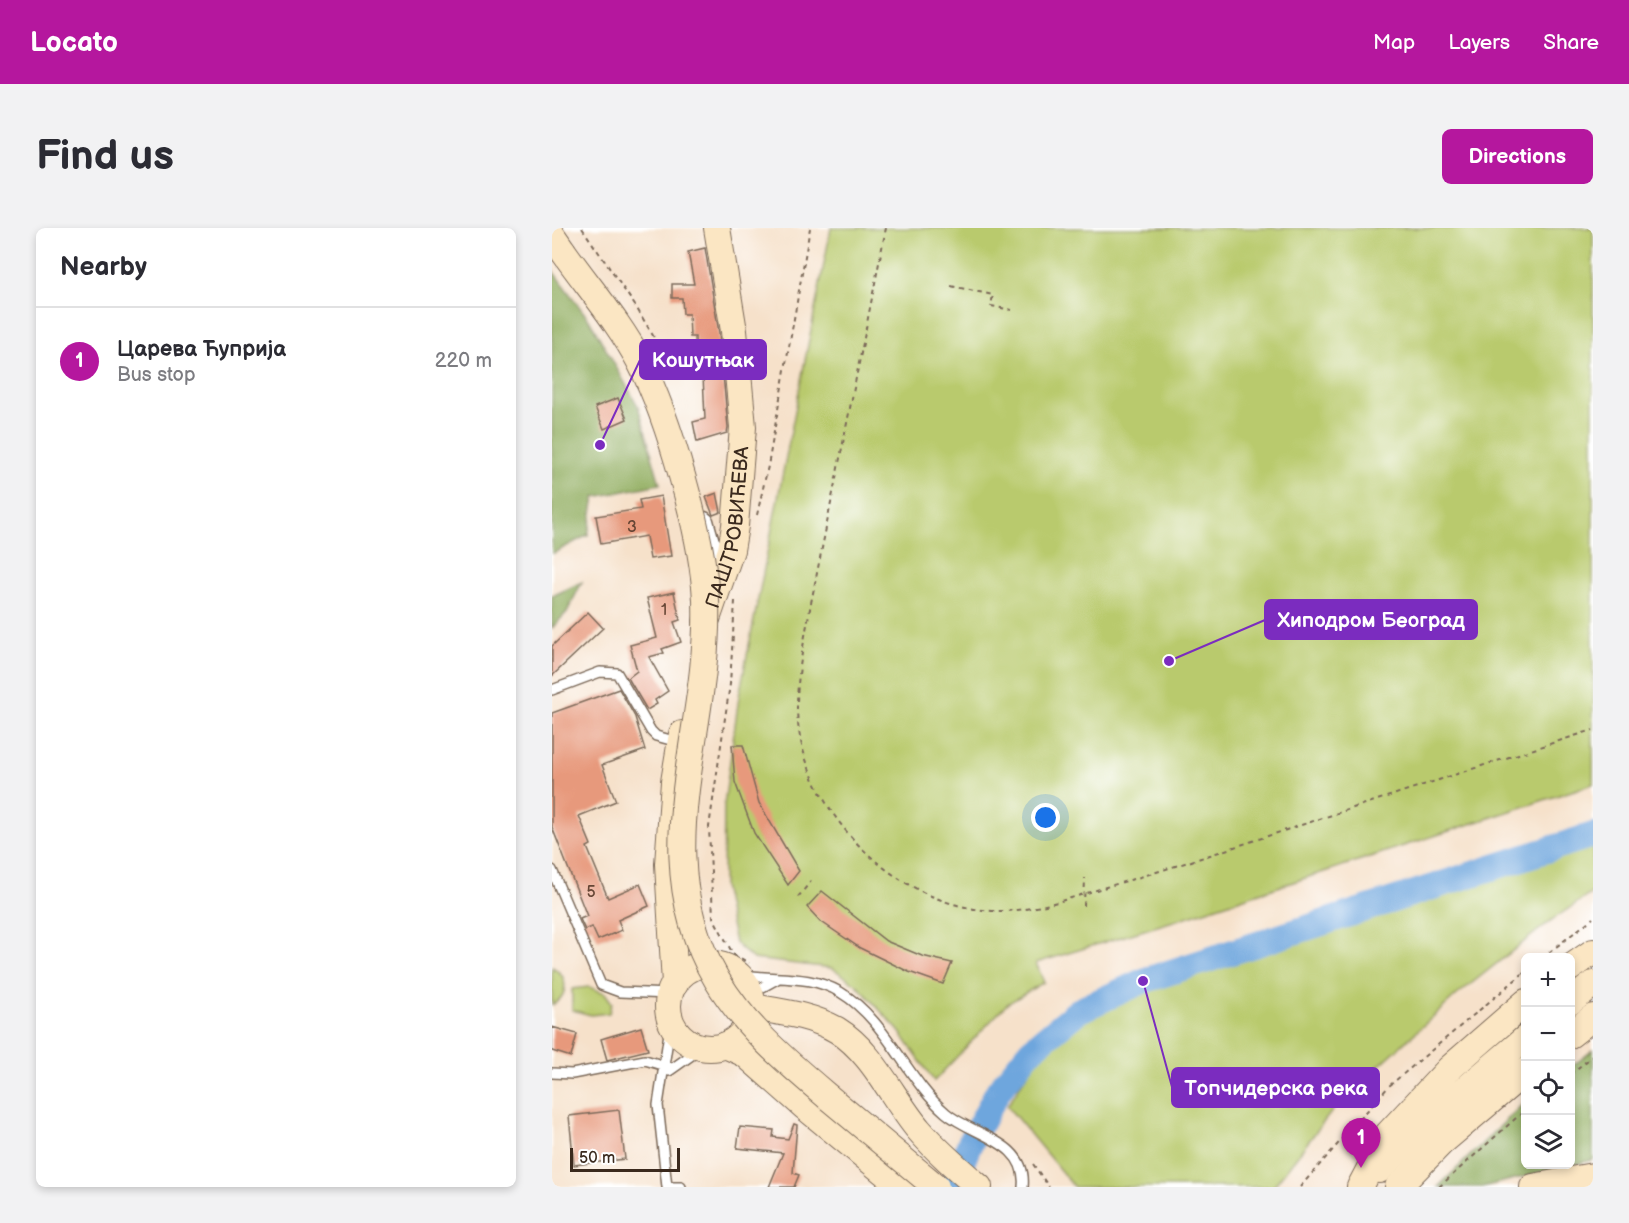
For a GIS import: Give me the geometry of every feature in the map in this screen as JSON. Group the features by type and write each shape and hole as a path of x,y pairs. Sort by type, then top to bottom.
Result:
{"main road":[{"name":"ПАШТРОВИЋЕВА","path":"673,989 669,896 670,824 680,742 701,634 726,564 735,526 743,403 717,228"},
{"path":"558,243 610,314 639,362 662,418 695,533 706,598 705,646 683,809 681,851 685,895 699,942 721,986 762,1038 936,1187"},
{"name":"ПАШТРОВИЋЕВА","path":"669,896 679,931 685,942 712,964"},
{"path":"1575,965 1593,952"},
{"path":"902,1187 805,1107 745,1053 684,1037 671,1020 673,989 690,969 712,964 726,967 749,985 838,1031 865,1055 919,1130 939,1152 979,1187"},
{"path":"1575,998 1593,984"},
{"path":"714,1046 742,1032 749,985"},
{"path":"1575,1010 1593,996"},
{"path":"1362,1187 1389,1134 1450,1068 1521,1006"},
{"path":"1575,1031 1593,1017"},
{"path":"1362,1187 1430,1119 1521,1042"},
{"path":"1384,1187 1462,1103 1521,1053"},
{"path":"1398,1187 1451,1134 1521,1075"},
{"path":"1533,1187 1593,1176"}],"street":[{"path":"658,374 710,542 726,564"}],"lane":[{"path":"552,690 600,672 617,673 651,731 656,736 680,742"},
{"path":"552,870 601,985 620,992 673,989"},
{"path":"749,985 779,977"},
{"path":"749,985 779,977 815,981 850,1000 876,1027 933,1100 960,1124 1008,1149 1020,1163 1023,1187"},
{"path":"671,1020 667,1066 660,1083 658,1105 667,1187 681,1187"},
{"path":"552,1073 572,1074 645,1060 667,1066 714,1046"}],"path":[{"path":"582,228 623,287 661,349 658,374"},
{"path":"735,526 758,514 810,228"},
{"path":"886,228 801,664 797,709 807,763 824,801 845,832 884,868 928,894 961,905 995,911 1024,910 1085,894 1593,730"},
{"path":"951,286 993,295 991,306 1012,310"},
{"path":"735,596 730,684 709,827 713,917 749,985"},
{"path":"1084,906 1085,878"},
{"path":"798,897 811,881"},
{"path":"1547,953 1593,918"},
{"path":"1300,1187 1389,1086 1521,975"},
{"path":"1575,1070 1593,1056"},
{"path":"1439,1187 1493,1135 1521,1113"}],"green space":[{"path":"831,228 1593,228 1593,784 1177,920 1036,963 1044,982 1007,1004 934,1081 899,1031 856,984 832,968 753,959 735,943 723,886 724,805 739,696"},
{"path":"552,270 590,321 638,406 660,484 595,497 588,535 552,554"},
{"path":"582,582 567,612 552,628 552,596"},
{"path":"1593,842 1593,892 1549,922 1457,995 1340,1101 1273,1187 1074,1187 1007,1106 1054,1032 1195,971 1411,903"},
{"path":"552,967 562,975 565,986 562,997 552,1005"},
{"path":"589,987 605,993 612,1003 609,1013 591,1015 572,1010 572,989"},
{"path":"1593,1050 1593,1160 1575,1164 1575,1115 1575,1064"},
{"path":"1521,1106 1521,1169 1556,1169 1482,1187 1438,1187"}],"building":[{"path":"705,248 719,333 728,427 727,433 697,442 693,422 705,419 703,375 696,375 695,337 690,337 689,314 683,314 682,298 672,298 672,284 694,284 688,252"},
{"path":"618,398 627,419 604,429 595,407"},
{"path":"717,493 721,512 713,515 706,497"},
{"path":"661,496 671,556 650,559 646,536 601,544 596,516 641,509 639,500"},
{"path":"674,592 680,620 674,622 681,642 662,649 664,653 649,657 668,691 655,700 657,704 647,710 628,678 637,671 630,645 657,638 647,598"},
{"path":"588,612 603,628 552,676 552,646"},
{"path":"619,689 635,717 645,750 602,765 616,801 579,816 591,845 587,847 608,898 640,884 649,906 618,920 622,930 598,940 592,927 585,930 580,919 587,916 552,827 552,713"},
{"path":"732,745 743,745 759,803 799,871 788,885 754,833 735,782"},
{"path":"822,891 886,941 922,956 952,963 943,984 909,972 860,948 820,921 807,907"},
{"path":"552,1027 577,1034 571,1057 552,1051"},
{"path":"641,1027 648,1050 607,1060 601,1039"},
{"path":"619,1110 625,1159 574,1165 569,1116"},
{"path":"794,1124 797,1125 793,1173 799,1175 794,1187 769,1187 783,1153 737,1148 740,1127 774,1130 773,1137 788,1139"}],"waterway":[{"path":"952,1187 970,1143 998,1091 1031,1050 1078,1011 1143,981 1593,835"}],"place":[{"name":"Кошутњак","path":"600,445"},
{"name":"Хиподром Београд","path":"1169,661"},
{"name":"Топчидерска река","path":"1143,981"},
{"name":"Царева Ћуприја","path":"1361,1168"}]}
